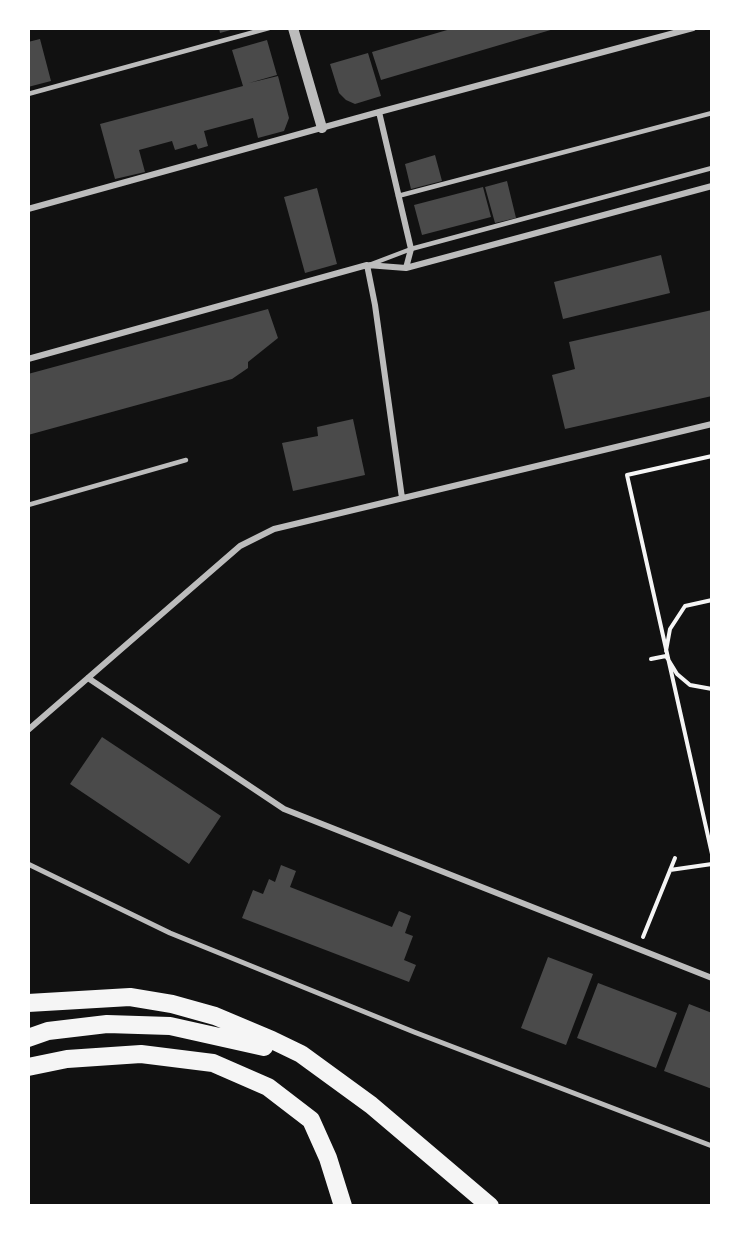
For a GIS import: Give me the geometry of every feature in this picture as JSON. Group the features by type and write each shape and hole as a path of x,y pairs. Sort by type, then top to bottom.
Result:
{"highway":[{"path":"28,1003 130,997 172,1004 215,1016 272,1040 301,1054 371,1105 490,1206"},
{"path":"28,1038 48,1031 107,1024 170,1026 271,1049 330,1074"},
{"path":"28,1067 68,1059 141,1053 213,1063 268,1087 311,1120 328,1158 343,1206"}],"street":[{"path":"293,28 322,128"},
{"path":"28,209 693,28"},
{"path":"379,112 411,249 406,268"},
{"path":"28,359 366,266 406,268 711,186"},
{"path":"366,266 375,305 402,498"},
{"path":"28,730 240,546 274,529 711,424"},
{"path":"88,678 284,809 711,978"},
{"path":"28,864 170,933 414,1032 711,1146"}],"lane":[{"path":"28,94 269,28"},
{"path":"399,196 711,113"},
{"path":"366,266 411,249 711,168"},
{"path":"28,505 186,460"}],"path":[{"path":"711,456 627,475 711,854"},
{"path":"711,600 686,606 670,628 666,656 677,674 690,685 711,689"},
{"path":"651,658 666,656"},
{"path":"643,938 675,858"},
{"path":"670,870 711,864"}],"building":[{"path":"219,28 234,28 234,29 220,33"},
{"path":"454,28 554,29 381,80 372,52"},
{"path":"40,39 51,81 28,87 28,42"},
{"path":"267,40 277,75 249,83 278,76 289,118 284,131 258,138 253,118 204,131 208,146 198,149 196,144 175,150 172,141 139,150 145,172 115,179 100,124 243,86 232,50"},
{"path":"368,53 381,96 355,104 346,100 339,93 330,64"},
{"path":"435,155 442,181 411,189 405,164"},
{"path":"507,181 516,218 495,223 485,187"},
{"path":"483,187 491,217 422,235 414,205"},
{"path":"317,188 337,264 305,273 284,197"},
{"path":"661,255 670,293 563,319 554,282"},
{"path":"268,309 278,338 248,362 248,368 232,379 28,435 28,374"},
{"path":"712,310 712,396 565,429 552,375 575,369 569,342"},
{"path":"353,419 365,475 293,491 282,443 318,436 317,427"},
{"path":"102,737 221,816 189,864 70,784"},
{"path":"281,865 296,871 290,887 392,927 399,911 411,916 405,933 413,936 404,960 416,965 409,982 242,918 253,890 263,894 269,879 275,882"},
{"path":"548,957 593,974 566,1045 521,1028"},
{"path":"598,983 677,1013 656,1068 577,1038"},
{"path":"689,1004 712,1013 712,1089 664,1071"}]}
